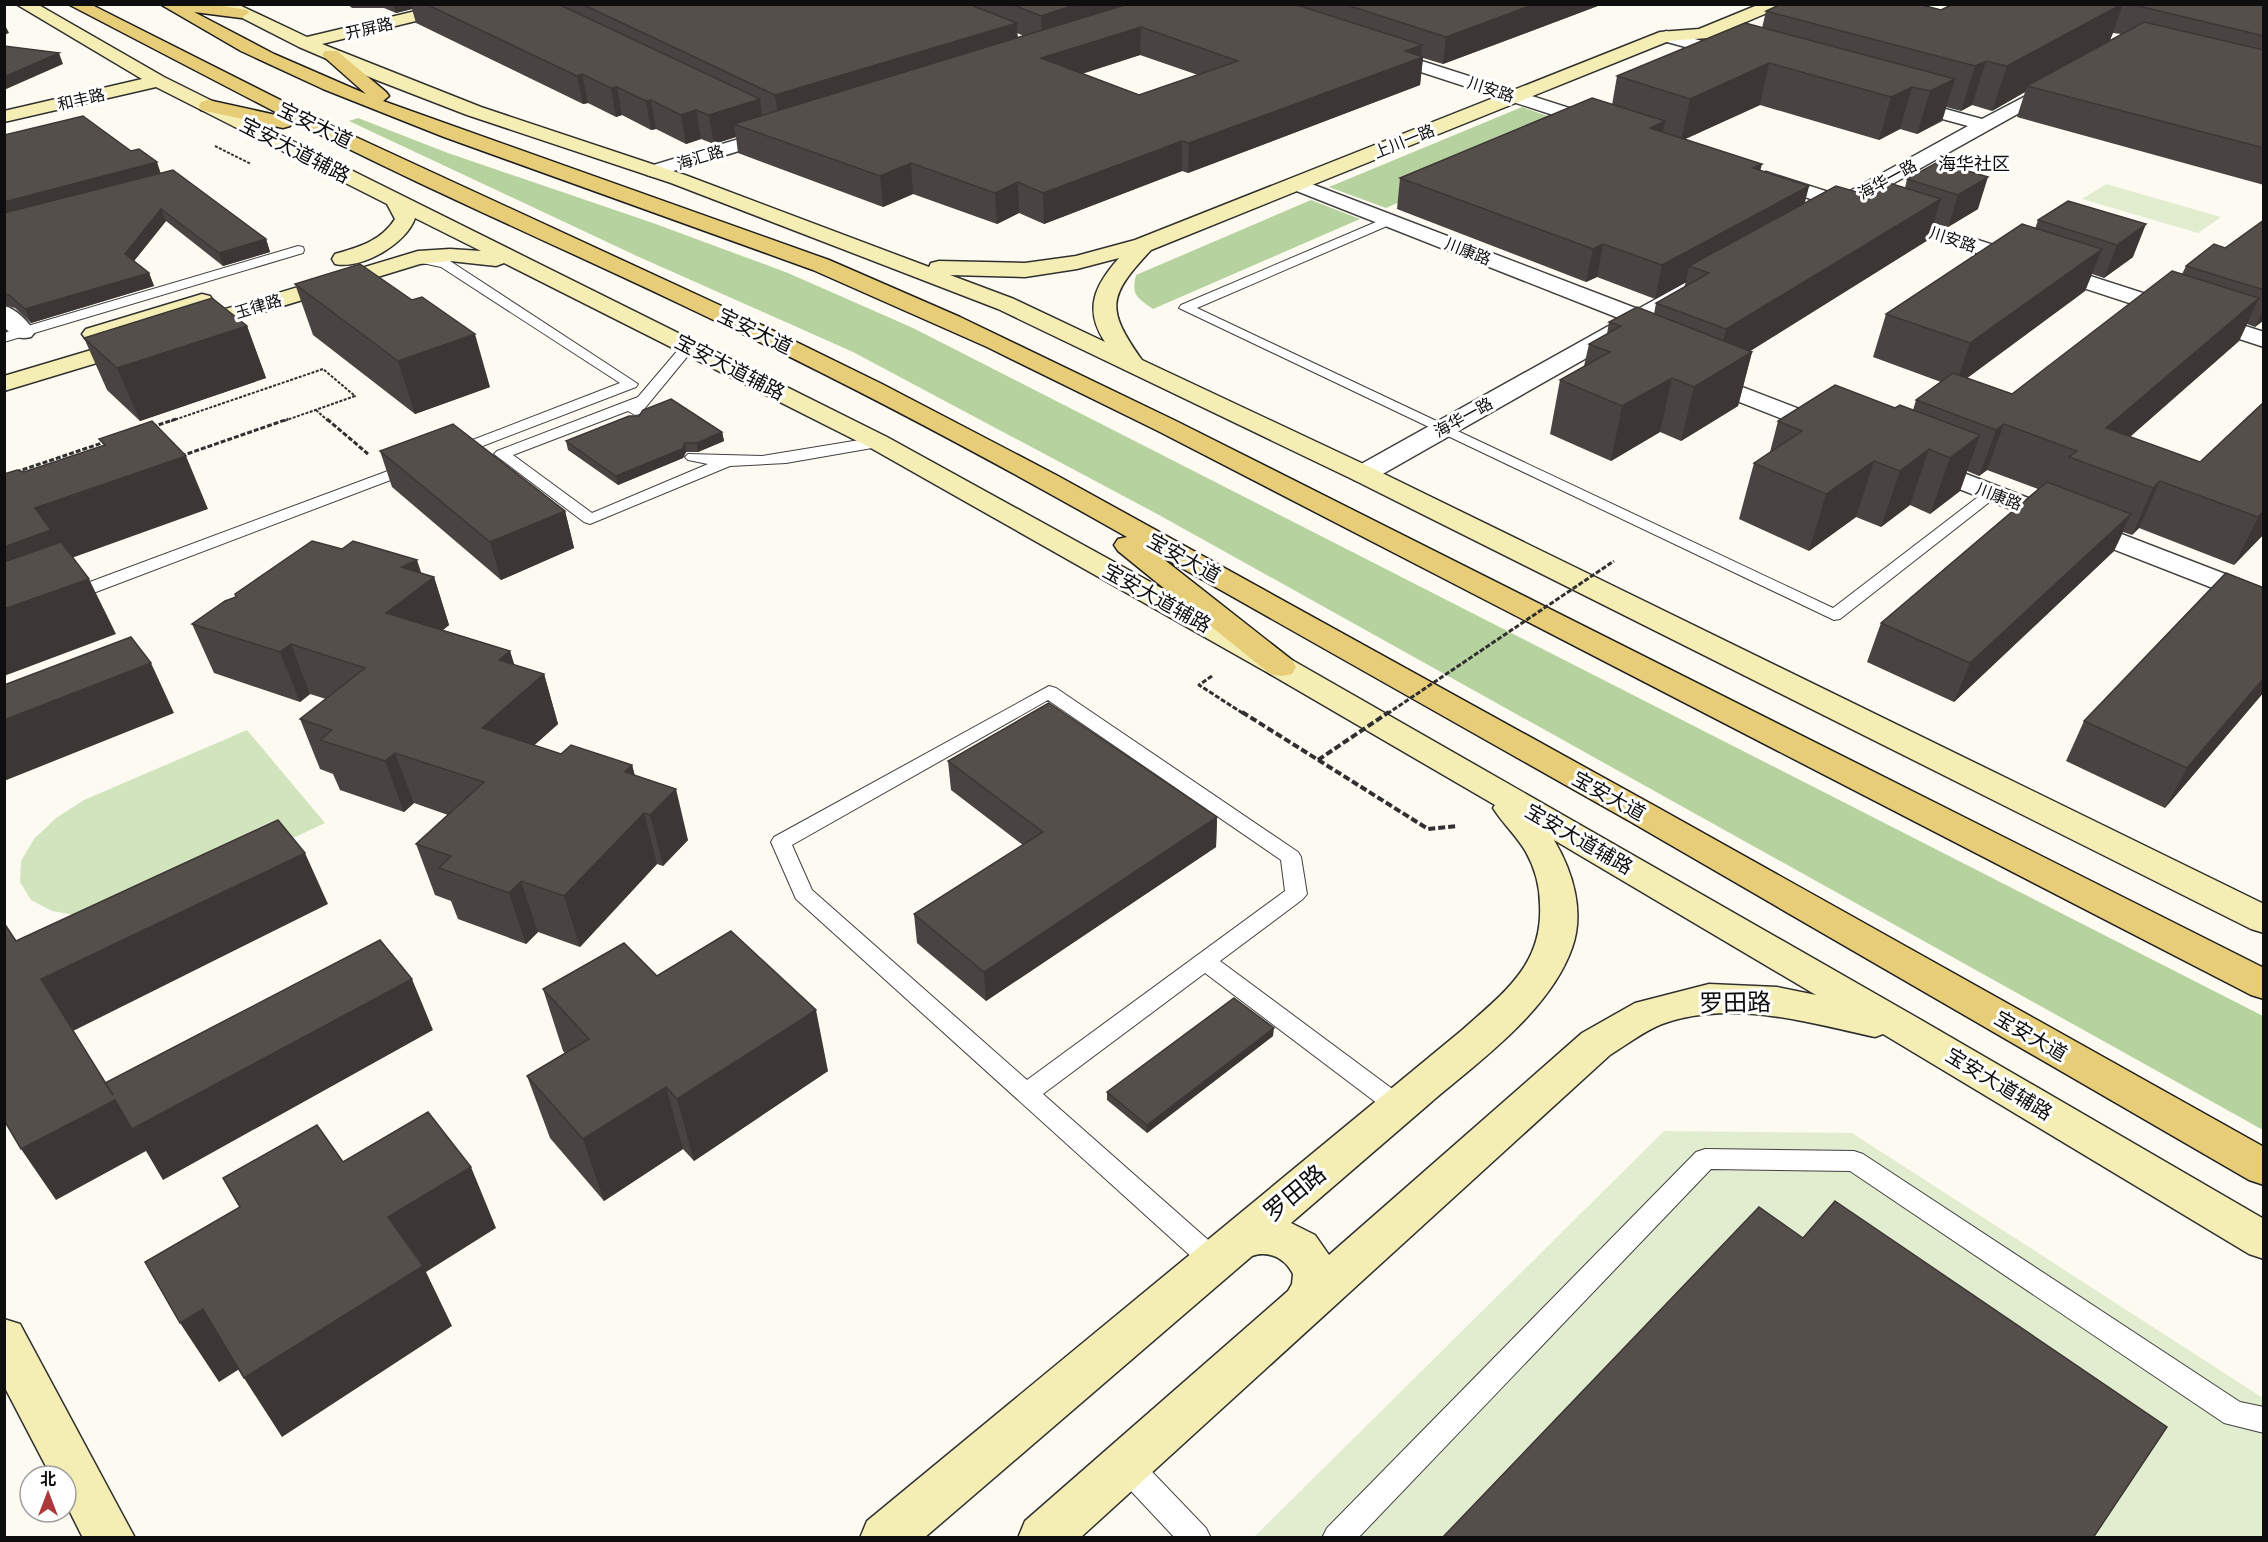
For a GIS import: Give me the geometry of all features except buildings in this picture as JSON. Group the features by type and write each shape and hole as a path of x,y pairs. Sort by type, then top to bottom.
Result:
{"main road":[{"name":"宝安大道辅路","path":"24,4 158,81 878,442 1281,667 1902,1027 2264,1241"},
{"name":"宝安大道","path":"76,4 327,131 733,320 873,389 1049,482 1632,808 2264,1168"},
{"path":"170,4 232,9 331,55 474,111 654,171 1006,303 1363,474 2264,920"},
{"path":"170,4 216,31 326,84 402,115 822,266 988,339 1167,426 2264,985"},
{"name":"开屏路","path":"305,42 467,4"},
{"name":"上川一路","path":"904,265 970,270 1025,270 1077,262 1143,245 1666,36 1702,34 1774,4"},
{"name":"上川一路","path":"1666,36 1670,25 1691,17"},
{"path":"331,55 402,115"},
{"name":"和丰路","path":"4,117 158,81"},
{"path":"208,106 327,131"},
{"name":"玉律路","path":"72,341 364,252 390,241 399,231 405,219 396,201"},
{"name":"上川一路","path":"1134,365 1106,322 1104,301 1112,281 1143,245"},
{"name":"玉律路","path":"174,332 418,258 474,255 515,261"},
{"path":"4,384 152,339"},
{"path":"1049,482 1281,667"},
{"name":"罗田路","path":"885,1538 1475,1042 1522,996 1549,959 1560,927 1554,878 1538,842 1496,791"},
{"name":"罗田路","path":"1043,1538 1596,1044 1649,1012 1708,998 1777,1001 1902,1027"},
{"path":"1222,1254 1242,1239 1266,1234 1281,1237 1295,1244 1305,1253 1312,1265 1315,1278 1313,1292 1304,1304"},
{"path":"4,1339 110,1538"}],"street":[{"path":"1666,36 1755,61"},
{"name":"川安路","path":"1366,48 1616,129"},
{"name":"海华一路","path":"1813,220 2076,74"},
{"path":"1881,96 1984,125"},
{"name":"海汇路","path":"654,171 783,128"},
{"name":"川安路","path":"1752,174 2264,340"},
{"name":"川康路","path":"1296,184 1640,318"},
{"name":"海华一路","path":"1363,474 1711,278"},
{"path":"4,313 14,335"},
{"path":"1601,339 1634,352"},
{"path":"1677,369 1852,438"},
{"name":"川康路","path":"1895,455 2264,599"}],"lane":[{"path":"1390,220 1185,308 1834,615 1994,493"},
{"path":"14,335 298,250"},
{"path":"59,600 631,384 445,264 418,258"},
{"path":"636,420 635,412 641,401 689,346"},
{"path":"641,401 502,454 590,519 729,461"},
{"path":"693,457 729,461 766,460 878,442"},
{"path":"1026,1093 1296,894 1291,857 1049,692 781,842 802,894 1026,1093 1222,1254"},
{"path":"1206,962 1398,1106"},
{"path":"1337,1538 1705,1159 1854,1161 2235,1414 2264,1420"},
{"path":"1125,1464 1196,1538"}],"path":[{"path":"147,428 323,369 355,396 171,459"},
{"path":"315,409 393,475"},
{"path":"15,472 114,439"},
{"path":"1318,760 1614,561"},
{"path":"1212,676 1198,685 1428,829 1458,826"}],"green space":[{"path":"1522,107 1576,126 1386,208 1329,187"},
{"path":"358,118 448,153 653,223 788,273 913,328 2263,1016 2263,1130 1159,515 853,352 639,257 349,121"},
{"path":"2106,184 2221,217 2198,233 2082,199"},
{"path":"1311,200 1360,219 1153,309 1135,292 1136,275"},
{"path":"247,730 325,823 151,905 81,916 52,911 31,900 20,882 21,861 34,839 56,818 84,800"},
{"path":"1664,1131 1852,1133 2263,1398 2263,1537 1253,1538"}],"district":[{"name":"海华社区","path":"1974,164"}]}
